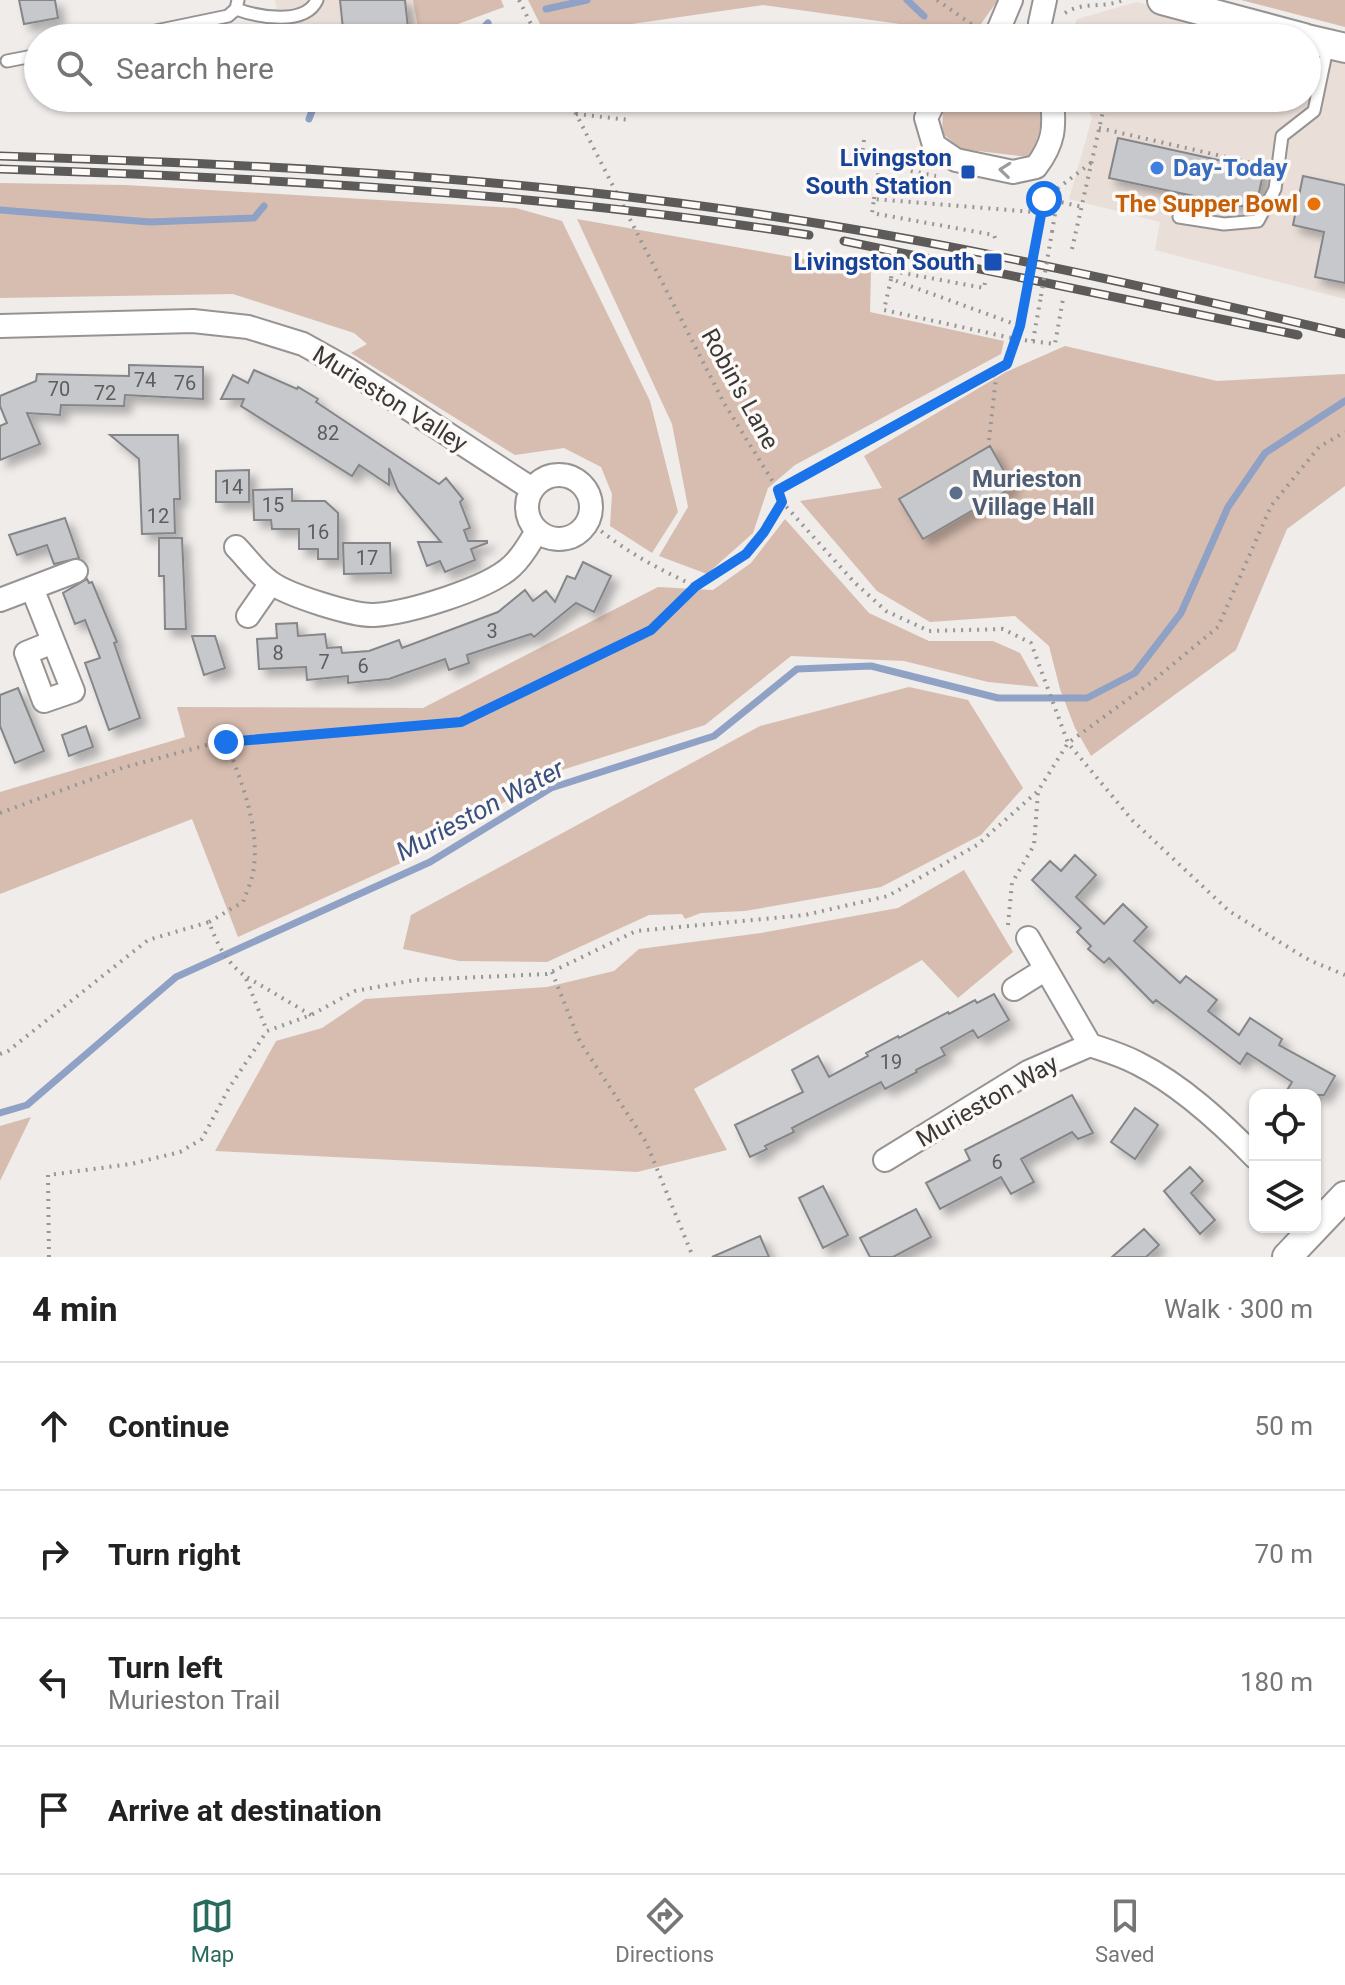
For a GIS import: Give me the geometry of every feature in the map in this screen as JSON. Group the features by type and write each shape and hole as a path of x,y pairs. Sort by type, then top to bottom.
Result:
{"street":[{"path":"1001,24 1011,0"},
{"path":"1040,24 1053,8"},
{"path":"1164,10 1233,24"},
{"path":"929,112 926,118 934,145 956,160 1013,172 1036,167 1050,147 1054,112"},
{"name":"Murieston Valley","path":"0,326 193,321 262,331 303,344 346,368 532,489"},
{"path":"551,476 571,477 581,483 587,492 591,504 589,521 580,532 567,539 555,540 537,531 527,511 532,489 551,476"},
{"path":"236,547 271,583 307,599 372,616 458,594 499,576 523,554 537,531"},
{"path":"0,600 76,571"},
{"path":"248,616 271,583"},
{"path":"32,588 53,642"},
{"path":"1018,932 1046,969 1090,1045 1135,1061 1167,1080 1249,1151"},
{"path":"1014,989 1046,969"},
{"name":"Murieston Way","path":"885,1160 1028,1072 1090,1045"},
{"path":"1321,1218 1345,1196"},
{"path":"1287,1257 1308,1233"}],"lane":[{"path":"189,24 228,16 237,4 254,16 301,15 313,8 317,0"},
{"path":"7,61 24,58"},
{"path":"1179,217 1224,224 1258,221 1275,189 1282,136 1313,112"}],"path":[{"path":"519,0 531,24"},
{"path":"937,0 973,24"},
{"path":"1053,8 1107,7 1123,0"},
{"path":"1072,249 1103,112"},
{"path":"576,114 630,120"},
{"name":"Robin's Lane","path":"576,114 724,403 778,490 782,502 854,582 886,611 929,631 1003,629 1031,643 1068,743 1133,821 1229,911 1309,960 1345,975"},
{"path":"1099,128 1278,168"},
{"path":"864,140 861,161 880,164 872,213 994,235 995,238"},
{"path":"778,490 1007,364 1020,326 1044,199 1092,162"},
{"path":"874,199 1034,212 1038,197"},
{"path":"1033,341 1057,202"},
{"path":"985,283 984,288 892,271 884,310 1016,339 1055,344 1063,299"},
{"path":"891,279 1020,326"},
{"path":"989,440 996,378 992,372"},
{"path":"49,1257 48,1175 131,1164 180,1152 202,1139 229,1088 267,1031 311,1015 355,991 415,980 477,979 552,972 636,931 805,915 888,896 977,845 1038,791 1068,743 1149,684 1218,627 1271,506 1319,447 1345,432"},
{"path":"0,813 122,768 207,745 461,722 651,630 696,586 746,554 782,502"},
{"path":"589,521 610,540 647,564 696,586"},
{"path":"0,1054 8,1051 148,940 209,922 243,902 254,867 253,831 239,773 226,742"},
{"path":"1018,932 1012,883 1034,845 1038,791"},
{"path":"209,922 216,942 232,966 311,1015"},
{"path":"552,972 580,1042 646,1142 693,1257"},
{"path":"245,976 267,1031"}],"shaded area":[{"path":"275,0 501,0 504,7 458,24 279,24"},
{"path":"413,0 501,0 504,7 458,24 417,24"},
{"path":"528,0 998,0 981,24 900,24 763,5 632,24 540,24"},
{"path":"1241,0 1345,0 1345,27"},
{"path":"1137,2 1218,24 1075,24 1077,19"},
{"path":"1321,52 1345,58 1345,299 1155,250 1160,222 1069,199 1092,118 1089,112 1321,112"},
{"path":"943,112 1041,112 1036,143 1028,157 961,149 942,133"},
{"path":"0,183 126,185 516,208 562,221 650,401 678,512 652,553 610,526 612,494 601,467 564,448 515,455 351,353 367,344 354,333 233,294 0,298"},
{"path":"577,219 871,271 870,312 1004,341 1001,354 795,465 768,488 753,533 707,574 659,556 688,507 672,424"},
{"path":"1065,346 1217,381 1345,374 1345,486 1287,529 1236,650 1091,756 1075,728 1060,689 1049,646 1015,616 930,622 877,591 800,501 882,488 864,456 1006,372"},
{"path":"785,519 869,613 929,641 993,641 1020,653 1039,687 988,682 904,661 791,656 705,725 546,775 434,848 238,937 192,819 0,894 0,792 185,737 177,707 423,708 658,587 713,590 751,563"},
{"path":"909,687 968,700 1023,788 981,835 881,887 745,911 701,913 685,919 682,914 649,915 547,962 459,961 403,949 411,915 760,726"},
{"path":"964,870 1013,952 958,998 922,960 694,1089 727,1150 637,1172 215,1151 276,1041 322,1028 365,999 547,987 614,971 639,949 761,933 898,908"},
{"path":"31,1117 0,1181 0,1126"}],"building":[{"path":"19,0 55,0 58,18 24,24"},
{"path":"340,0 405,0 408,24 343,24"},
{"name":"Day-Today","path":"1118,138 1264,170 1255,209 1109,178"},
{"path":"1303,176 1345,185 1345,283 1315,277 1324,232 1293,225"},
{"path":"129,365 203,367 203,399 125,395 124,406 61,405 60,415 27,413 40,444 0,460 0,426 7,423 0,406 0,396 36,381 37,374 129,376"},
{"path":"254,370 298,387 318,399 316,402 439,484 446,478 463,499 460,502 470,528 464,530 468,541 487,541 471,549 475,560 445,572 440,561 427,566 418,542 441,542 398,491 389,468 389,485 359,465 352,476 241,406 244,399 221,399 233,375 248,383"},
{"path":"110,435 178,435 180,499 174,499 175,533 142,534 139,459"},
{"name":"Murieston Village Hall","path":"990,446 1013,487 923,539 899,499"},
{"path":"249,470 249,502 216,502 216,471"},
{"path":"292,489 292,501 325,501 338,513 338,559 318,559 318,549 299,549 299,529 272,529 271,520 254,520 253,490"},
{"path":"65,518 79,558 54,564 47,545 17,555 9,535"},
{"path":"159,538 182,538 186,629 165,629 164,576 159,576"},
{"path":"343,543 390,543 391,573 344,574"},
{"path":"583,562 611,576 594,612 576,603 534,637 531,634 467,655 469,663 449,670 445,659 389,679 348,683 348,676 307,680 306,667 259,669 257,639 277,638 276,624 297,623 298,636 325,634 327,648 341,647 342,653 369,651 399,640 402,648 498,612 525,590 533,601 546,591 555,602 567,576 575,579"},
{"path":"87,579 89,583 92,582 117,642 114,643 140,718 109,730 85,663 100,658 85,620 75,624 63,593"},
{"path":"192,636 215,636 225,668 204,675"},
{"path":"18,688 44,751 15,763 0,726 0,695"},
{"path":"86,726 93,747 69,756 62,735"},
{"path":"1075,855 1096,875 1076,897 1104,924 1123,904 1147,927 1134,941 1180,983 1186,976 1217,1000 1208,1011 1239,1035 1250,1018 1282,1039 1279,1045 1335,1076 1324,1095 1321,1095 1321,1089 1288,1089 1292,1082 1247,1053 1240,1064 1156,1000 1153,1003 1109,958 1104,963 1088,949 1091,946 1077,932 1081,928 1032,880 1050,861 1061,871"},
{"path":"994,994 1009,1020 978,1038 973,1030 941,1048 945,1055 917,1072 885,1089 881,1082 792,1128 794,1132 750,1157 735,1125 803,1092 792,1070 818,1056 829,1077 898,1036"},
{"path":"1072,1095 1093,1133 1078,1139 1072,1132 1021,1159 1034,1182 1011,1194 1001,1177 940,1209 926,1183 970,1160 965,1150"},
{"path":"1135,1108 1158,1125 1135,1159 1111,1142"},
{"path":"1190,1167 1203,1181 1191,1193 1215,1220 1200,1234 1164,1191"},
{"path":"823,1186 848,1235 823,1248 799,1198"},
{"path":"916,1209 931,1237 893,1257 870,1257 860,1238"},
{"path":"1144,1229 1159,1245 1146,1257 1112,1257"},
{"path":"760,1236 769,1257 712,1257"}],"waterway":[{"path":"546,9 587,0"},
{"path":"907,0 924,16"},
{"path":"309,119 312,112"},
{"path":"0,210 150,222 254,218 264,206"},
{"name":"Murieston Water","path":"0,1113 27,1105 176,977 430,862 551,788 714,736 797,669 871,666 998,698 1087,698 1135,673 1181,613 1228,507 1265,453 1345,401"}],"railway":[{"path":"0,156 409,176 654,200 915,240 1174,294 1345,334"},
{"path":"0,169 203,177 507,198 708,220 809,235"},
{"path":"844,241 1298,335"}],"place":[{"name":"Day-Today","path":"1157,168"},
{"name":"Livingston South Station","path":"968,172"},
{"name":"The Supper Bowl","path":"1314,204"},
{"name":"Livingston South","path":"993,262"},
{"name":"Murieston Village Hall","path":"956,493"}],"route":[{"path":"226,742 461,722 651,630 696,586 746,554 782,502 778,490 1007,364 1020,326 1044,199"}]}
